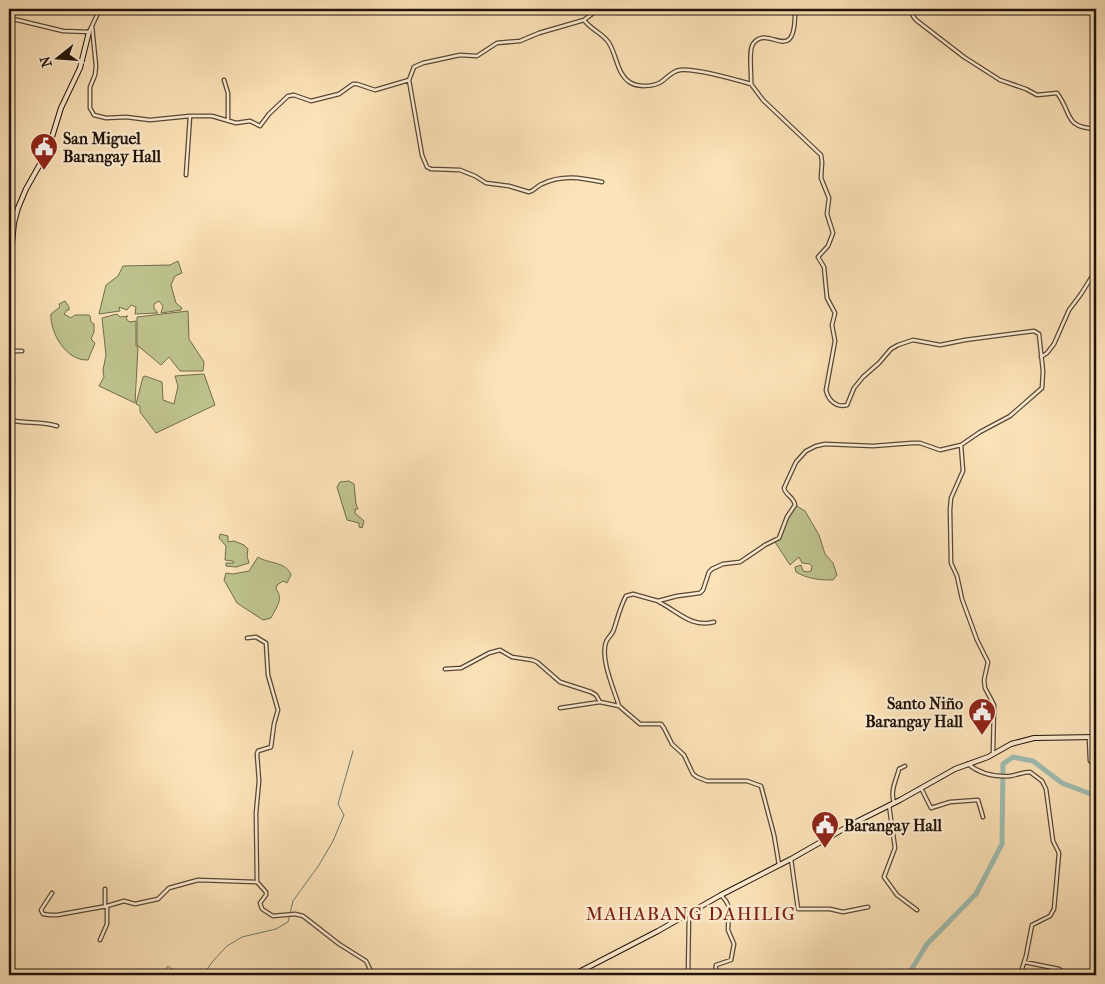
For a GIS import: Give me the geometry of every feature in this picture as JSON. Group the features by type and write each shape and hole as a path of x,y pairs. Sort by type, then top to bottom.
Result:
{"street":[{"path":"9,274 14,223 18,208 26,189 48,150 61,108 80,68 89,32 100,9"},
{"path":"592,9 592,14 584,20 539,33 520,41 497,42 477,56 460,55 423,62 414,67 409,80 422,155 427,167 431,169 460,170 486,183 508,186 529,192 541,184 562,178 586,178 602,182"},
{"path":"658,601 700,593 712,569 722,564 740,562 778,538 787,517 795,505 793,500 784,491 784,488 796,462 806,451 825,444 872,446 920,443 940,450 961,445 980,432 1010,416 1039,391 1043,385 1039,334 1034,330 940,345 913,340 908,341 891,349 863,377 854,388 846,404 840,406 828,399 826,390 835,341 832,325 835,313 827,298 824,267 818,257 829,245 833,233 827,214 829,198 821,178 822,158 763,100 752,84 752,45 766,38 782,42 787,41 795,27 795,9"},
{"path":"913,9 912,16 916,20 964,57 997,78 1026,89 1036,95 1057,93 1074,124 1081,128 1096,129"},
{"path":"9,18 63,31 89,32"},
{"path":"584,20 592,29 608,41 621,73 624,78 633,84 640,86 655,84 674,72 687,70 752,84"},
{"path":"92,26 96,66 90,87 90,108 94,115 106,118 126,117 141,120 212,116 236,123 250,121 260,126 269,114 288,96 292,95 311,101 339,94 353,84 375,90 409,80"},
{"path":"224,80 228,93 228,120"},
{"path":"186,175 190,116"},
{"path":"1041,358 1054,344 1069,310 1096,270"},
{"path":"9,350 22,351"},
{"path":"9,420 20,423 57,426"},
{"path":"961,445 963,471 951,498 951,563 957,576 962,599 976,640 988,662 984,680 985,688 994,705 993,755"},
{"path":"619,706 607,663 605,648 607,640 614,631 626,596 633,594 658,601 694,622 702,624 714,622"},
{"path":"248,638 256,637 266,642 268,676 278,710 271,747 258,751 257,754 259,781 256,813 257,882 266,892 260,903 262,909 274,916 295,914 303,916 366,962 373,975"},
{"path":"445,669 461,668 489,652 500,650 512,657 537,662 555,679 591,692 596,695 600,702"},
{"path":"560,708 600,702 619,706 640,724 661,724 672,744 684,755 697,777 707,781 747,781 761,786 774,835 779,865"},
{"path":"573,975 791,859 955,768 993,755 1011,744 1034,738 1096,738"},
{"path":"1089,738 1090,762"},
{"path":"968,764 982,773 1009,776 1030,772 1044,784 1053,841 1059,853 1054,908 1050,916 1032,925 1020,975"},
{"path":"894,803 892,788 898,779 899,769 905,766"},
{"path":"921,788 931,808 950,802 978,800 983,817"},
{"path":"889,805 895,848 884,877 897,895 917,910"},
{"path":"791,859 798,909 830,909 843,912 868,907"},
{"path":"52,893 41,913 57,915 124,901 134,904 158,899 169,888 198,880 257,882"},
{"path":"100,940 107,924 105,889"},
{"path":"715,975 716,965 731,960 734,947 728,930 729,908 721,895"},
{"path":"688,975 689,913"},
{"path":"1024,962 1062,970 1062,975"}],"green space":[{"path":"178,261 182,273 175,276 171,285 176,303 182,308 181,310 161,313 163,306 159,301 154,304 154,308 158,313 135,314 136,307 131,305 127,310 119,307 120,311 99,314 106,285 118,276 123,266 170,265"},
{"path":"65,301 69,310 64,314 71,318 75,315 89,315 91,322 94,324 94,332 91,339 95,343 88,360 80,359 66,351 56,337 51,314 60,307 59,304"},
{"path":"188,311 189,339 204,362 203,371 180,371 169,357 161,365 137,345 137,317"},
{"path":"117,314 120,317 128,316 126,318 129,322 136,321 136,346 138,347 135,403 99,386 104,377 103,370 106,355 102,318"},
{"path":"204,374 215,405 156,433 140,412 140,406 136,404 143,377 162,382 163,400 174,404 178,386 175,376"},
{"path":"349,481 354,484 358,509 355,509 355,513 364,521 362,528 359,527 359,523 347,520 337,487 340,482"},
{"path":"795,505 805,511 819,535 825,554 833,563 837,575 833,580 814,579 796,572 795,567 801,565 803,571 808,572 811,571 812,566 802,563 799,557 790,565 775,542 778,540 784,524"},
{"path":"220,534 228,536 228,542 234,541 248,549 249,563 236,567 226,566 226,563 234,563 233,561 225,560 226,546 219,538"},
{"path":"258,557 285,567 291,575 287,583 283,581 277,585 278,604 271,618 263,620 237,603 224,580 226,573 233,574 249,571"}],"waterway":[{"path":"203,975 227,946 242,937 276,929 288,922 293,901 319,865 333,841 344,815 338,804 353,751"},
{"path":"908,975 927,944 976,894 1002,844 1003,764 1013,757 1033,761 1062,783 1096,796"},
{"path":"161,975 168,966 179,975"}],"place":[{"name":"San Miguel Barangay Hall","path":"44,171"},
{"name":"Santo Niño Barangay Hall","path":"982,736"},
{"name":"Barangay Hall","path":"825,849"}],"district":[{"name":"MAHABANG DAHILIG","path":"691,914"}]}
